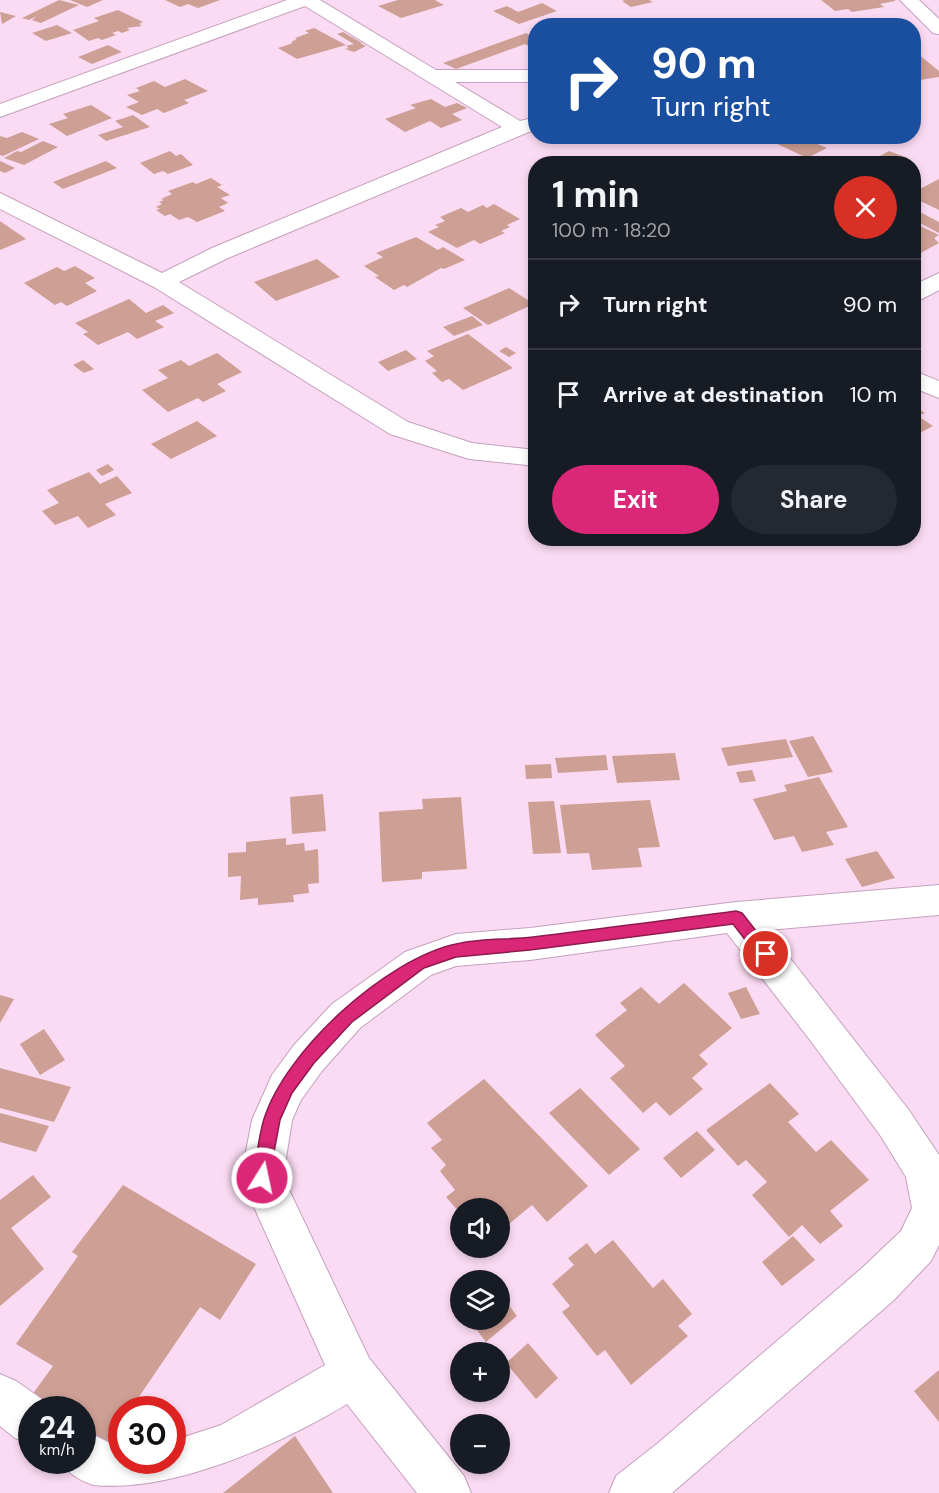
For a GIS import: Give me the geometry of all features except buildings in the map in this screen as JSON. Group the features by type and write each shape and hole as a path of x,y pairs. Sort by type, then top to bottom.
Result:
{"street":[{"path":"0,111 306,0 436,76 526,125"},
{"path":"909,0 933,31"},
{"path":"436,76 528,76"},
{"path":"162,282 220,253 526,125"},
{"path":"0,200 162,282 399,428 469,451 528,457"},
{"path":"921,290 939,280"},
{"path":"921,382 939,390"},
{"path":"447,1493 353,1374 262,1178 272,1120 286,1088 308,1058 346,1017 418,963 456,950 530,944 736,917 939,900"},
{"path":"633,1493 675,1460 878,1284 916,1246 934,1210 925,1170 894,1122 824,1028 736,917"},
{"path":"96,1461 143,1482 248,1435 353,1374"},
{"path":"0,1397 18,1410"}],"route":[{"path":"262,1178 272,1120 286,1088 308,1058 346,1017 418,963 456,950 530,944 736,917 766,954"}]}
